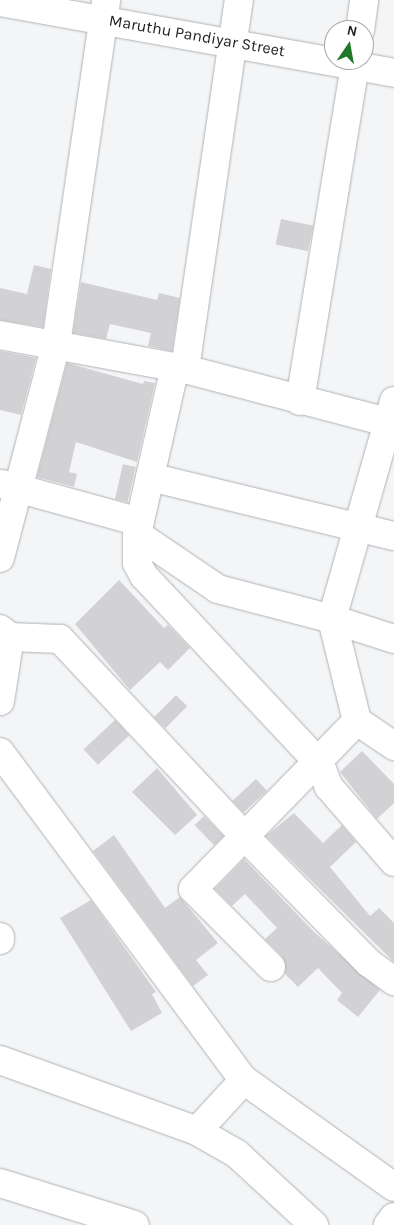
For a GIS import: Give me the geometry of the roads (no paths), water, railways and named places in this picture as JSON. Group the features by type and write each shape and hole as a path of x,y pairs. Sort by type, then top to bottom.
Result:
{"street":[{"path":"240,0 180,368 138,528 137,564 144,576 320,764 328,787 394,862"},
{"path":"361,20 364,0"},
{"name":"Maruthu Pandiyar Street","path":"0,2 104,9 233,42 324,58"},
{"path":"0,558 9,487 56,344 104,9"},
{"name":"Maruthu Pandiyar Street","path":"374,68 394,73"},
{"path":"300,401 354,70"},
{"path":"0,335 180,368 300,401 391,416 361,526 332,619 357,721 394,746"},
{"path":"150,478 361,526 394,536"},
{"path":"9,487 138,528 218,589 332,619 394,639"},
{"path":"0,701 5,633 60,639 245,837 369,963 394,981"},
{"path":"271,967 193,889 320,764 357,721"},
{"path":"0,752 244,1080 394,1187"},
{"path":"0,1060 197,1131 237,1154 314,1225"},
{"path":"197,1131 244,1080"},
{"path":"0,1183 134,1225"},
{"path":"388,1225 394,1217"}]}
